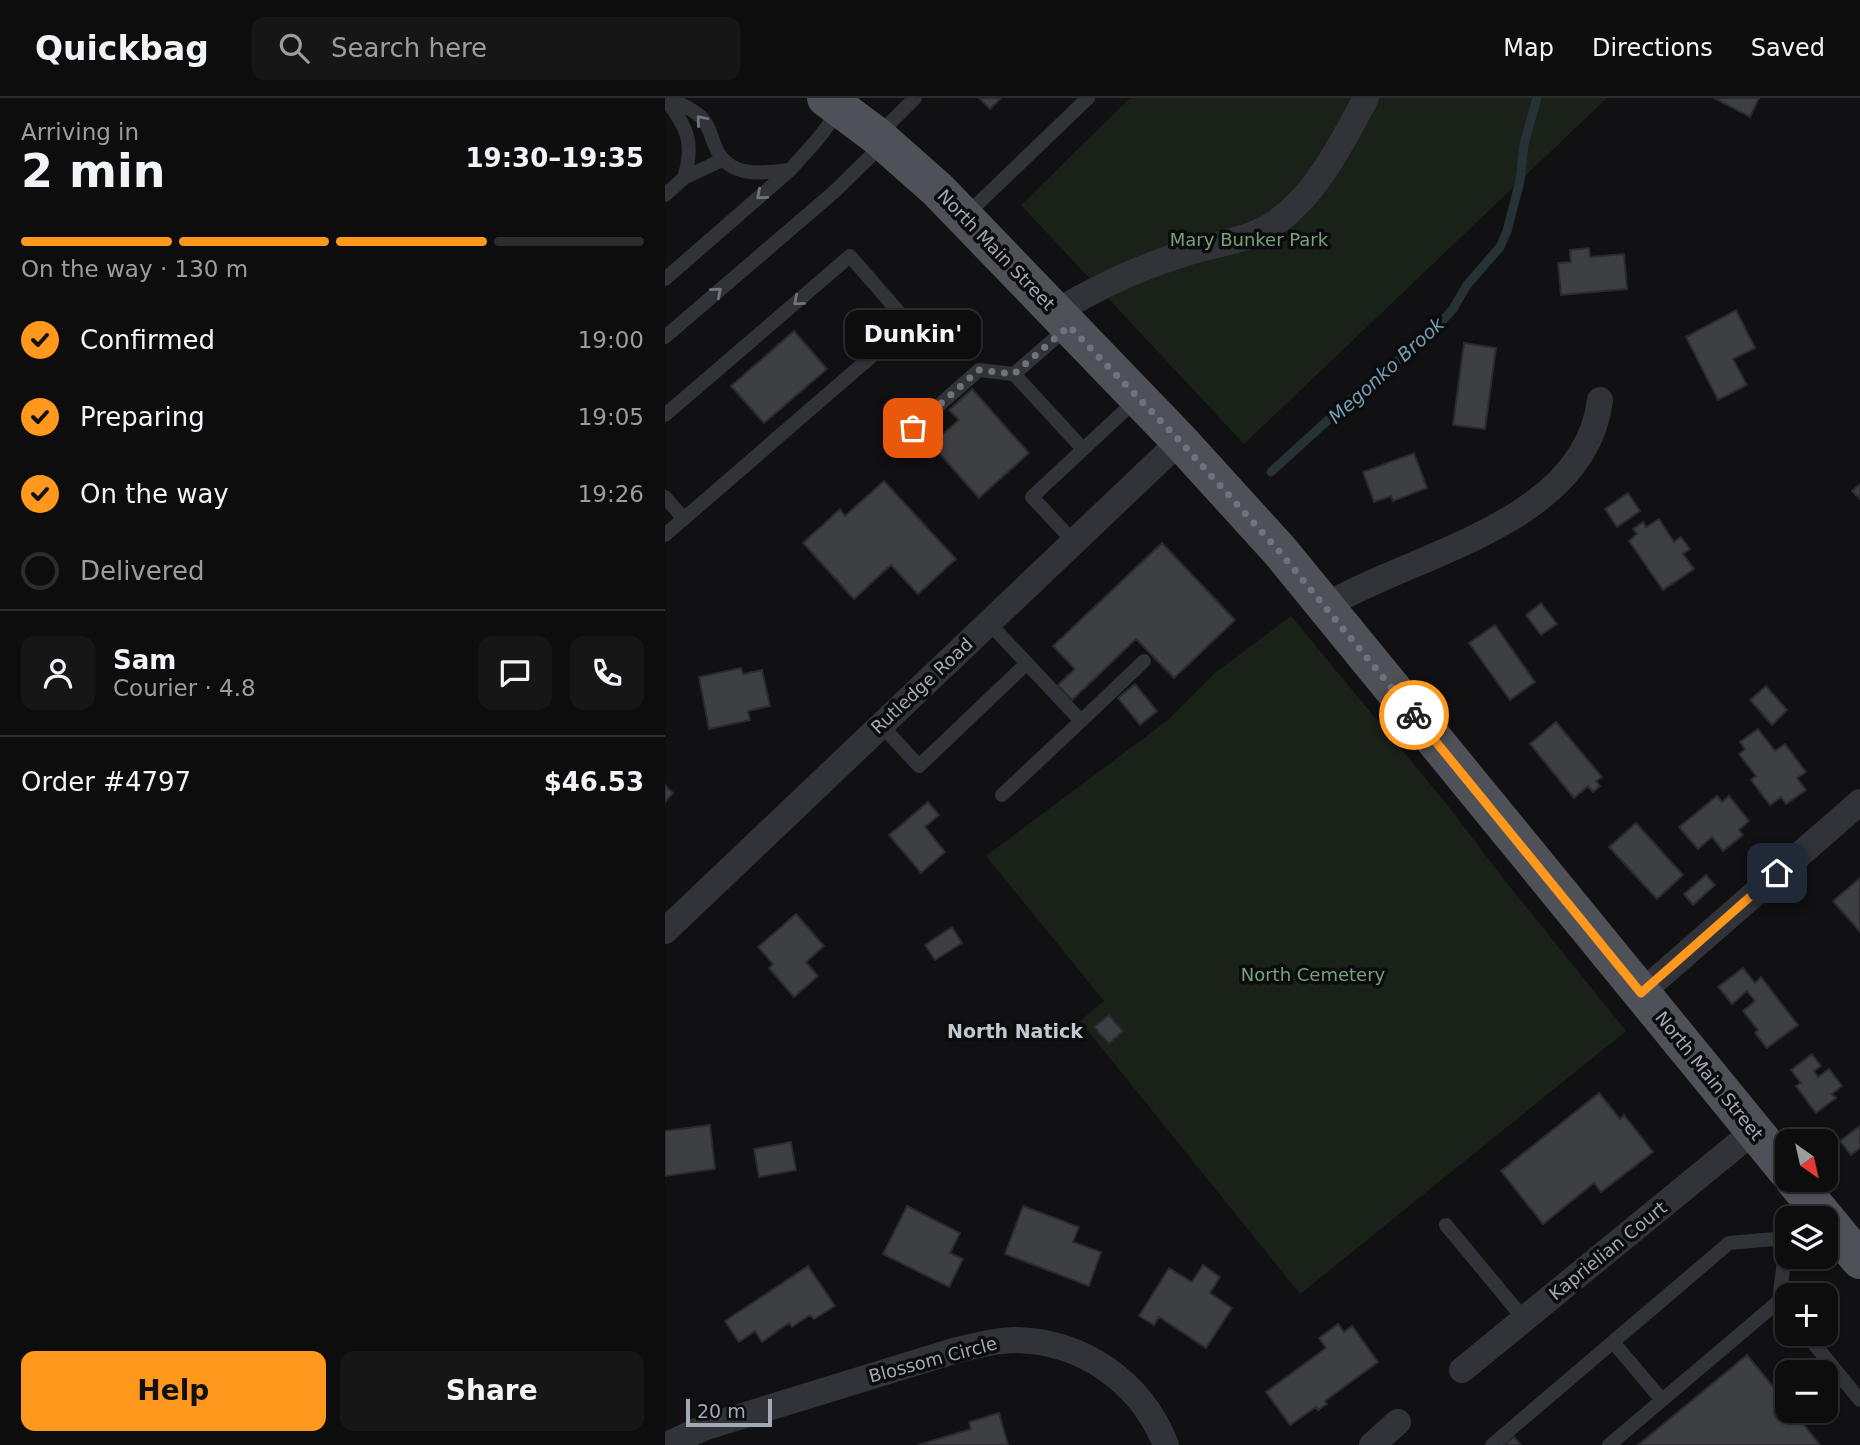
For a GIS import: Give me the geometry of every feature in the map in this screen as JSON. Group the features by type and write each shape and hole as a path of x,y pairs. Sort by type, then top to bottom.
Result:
{"main road":[{"name":"North Main Street","path":"839,102 930,181 1180,441 1326,606 1775,1156"},
{"path":"1806,1202 1860,1260"}],"street":[{"path":"1063,319 1093,290 1142,268 1238,240 1273,224 1300,201 1315,182 1342,142 1366,98"},
{"path":"1326,606 1357,588 1453,549 1524,509 1555,484 1579,459 1594,431 1600,400"},
{"name":"Rutledge Road","path":"665,931 1180,441"},
{"path":"1641,993 1860,802"},
{"name":"Kaprielian Court","path":"1462,1370 1754,1131"},
{"name":"Blossom Circle","path":"667,1445 703,1428 943,1354 987,1343 1014,1340 1042,1342 1068,1349 1093,1359 1115,1374 1135,1392 1149,1411 1166,1445"},
{"path":"1372,1445 1398,1422"}],"lane":[{"path":"667,98 692,110 703,119 722,160 732,168 743,171 790,170"},
{"path":"667,98 688,134 690,148 684,178"},
{"path":"665,337 834,192 915,98"},
{"path":"965,217 1088,98"},
{"path":"665,279 790,170 817,140 839,102"},
{"path":"665,195 684,178 722,160"},
{"path":"665,415 850,256 909,324 665,535"},
{"path":"1014,374 1063,319"},
{"path":"913,428 979,370 1014,374 1083,449"},
{"path":"1074,542 1032,497 1138,398"},
{"path":"665,497 684,519"},
{"path":"989,623 1081,721"},
{"path":"1002,795 1144,661"},
{"path":"881,725 919,766 1027,663"},
{"path":"1446,1224 1524,1320"},
{"path":"1492,1445 1729,1243 1775,1239"},
{"path":"1609,1445 1775,1312"},
{"path":"1613,1342 1662,1401"},
{"path":"1815,1346 1860,1399"}],"green space":[{"name":"Mary Bunker Park","path":"1130,98 1607,98 1244,444 1021,205"},
{"name":"North Cemetery","path":"1291,616 1445,802 1626,1031 1300,1294 1080,1021 1104,1001 986,856 1168,720 1215,673"}],"building":[{"path":"979,98 1001,98 990,109"},
{"path":"1714,98 1759,98 1750,117"},
{"path":"1589,248 1590,257 1624,254 1627,289 1561,295 1558,263 1571,262 1570,250"},
{"path":"1736,310 1755,348 1733,359 1747,385 1718,400 1686,337"},
{"path":"794,331 827,369 764,423 731,386"},
{"path":"1464,343 1496,348 1485,429 1453,425"},
{"path":"972,389 1029,453 979,498 931,444 959,420 949,410"},
{"path":"1414,453 1427,488 1393,501 1391,496 1374,502 1363,472"},
{"path":"884,481 956,559 918,594 891,565 854,599 803,543 840,509 845,516"},
{"path":"1860,484 1860,499 1852,491"},
{"path":"1628,493 1640,511 1617,527 1605,509"},
{"path":"1659,519 1674,542 1681,537 1690,549 1683,554 1694,569 1663,590 1629,541 1637,534 1633,529 1643,522 1646,527"},
{"path":"1162,543 1235,620 1174,678 1136,639 1072,700 1058,685 1075,669 1053,646"},
{"path":"1541,603 1557,624 1541,635 1526,615"},
{"path":"1495,625 1535,682 1510,700 1469,643"},
{"path":"741,668 743,674 762,670 770,706 748,711 750,720 709,729 699,677"},
{"path":"1135,684 1157,711 1140,725 1118,698"},
{"path":"1766,686 1787,710 1772,725 1750,700"},
{"path":"1556,722 1602,777 1596,781 1600,786 1593,792 1588,786 1574,798 1530,744"},
{"path":"1758,729 1775,751 1785,744 1806,772 1797,778 1806,790 1786,804 1781,797 1770,805 1751,780 1756,776 1739,754 1745,749 1740,742"},
{"path":"665,785 673,793 665,802"},
{"path":"1717,796 1722,802 1729,796 1749,821 1739,830 1743,835 1723,851 1712,837 1698,849 1679,827"},
{"path":"928,802 939,815 925,827 945,852 921,873 889,835"},
{"path":"1636,823 1683,875 1657,899 1609,847"},
{"path":"1706,875 1715,885 1693,905 1684,894"},
{"path":"1860,878 1860,932 1833,901"},
{"path":"796,914 824,946 806,962 818,976 794,997 769,968 773,964 758,947"},
{"path":"952,927 962,943 935,960 925,945"},
{"path":"1743,968 1755,983 1761,977 1798,1025 1767,1048 1755,1033 1758,1030 1743,1011 1755,1001 1747,991 1732,1004 1718,987"},
{"path":"1109,1015 1123,1031 1109,1044 1094,1027"},
{"path":"1812,1054 1821,1066 1814,1071 1818,1077 1829,1069 1842,1086 1832,1094 1836,1098 1816,1113 1796,1086 1801,1083 1791,1070"},
{"path":"1599,1093 1620,1119 1624,1115 1653,1152 1601,1192 1594,1183 1543,1224 1501,1171"},
{"path":"710,1125 715,1169 665,1176 665,1131"},
{"path":"1860,1126 1860,1148 1851,1155 1840,1141"},
{"path":"791,1142 796,1170 759,1177 754,1149"},
{"path":"907,1206 960,1233 950,1253 963,1259 949,1287 883,1254"},
{"path":"1023,1206 1079,1227 1073,1242 1101,1252 1089,1286 1005,1254"},
{"path":"1203,1265 1220,1277 1210,1293 1232,1308 1206,1348 1159,1317 1154,1325 1139,1316 1169,1268 1192,1282"},
{"path":"808,1266 835,1306 814,1319 810,1315 792,1327 789,1323 762,1342 755,1331 739,1342 725,1321"},
{"path":"1338,1324 1344,1332 1352,1326 1378,1362 1325,1401 1327,1404 1318,1410 1316,1407 1290,1425 1266,1392 1326,1348 1319,1338"},
{"path":"1747,1355 1775,1389 1775,1423 1802,1423 1820,1445 1638,1445"},
{"path":"999,1413 1008,1445 918,1445 971,1429 969,1422"},
{"path":"1514,1437 1521,1445 1504,1445"}],"waterway":[{"name":"Megonko Brook","path":"1271,472 1443,320 1467,285 1500,247 1520,181 1524,144 1537,98"}],"way so far":[{"path":"913,428 979,370 1014,374 1069,326 1180,441 1279,551 1414,715"}],"place":[{"name":"Dunkin'","path":"913,428"}],"district":[{"name":"North Natick","path":"1015,1031"}],"route":[{"path":"1414,715 1641,993 1777,873"}]}
